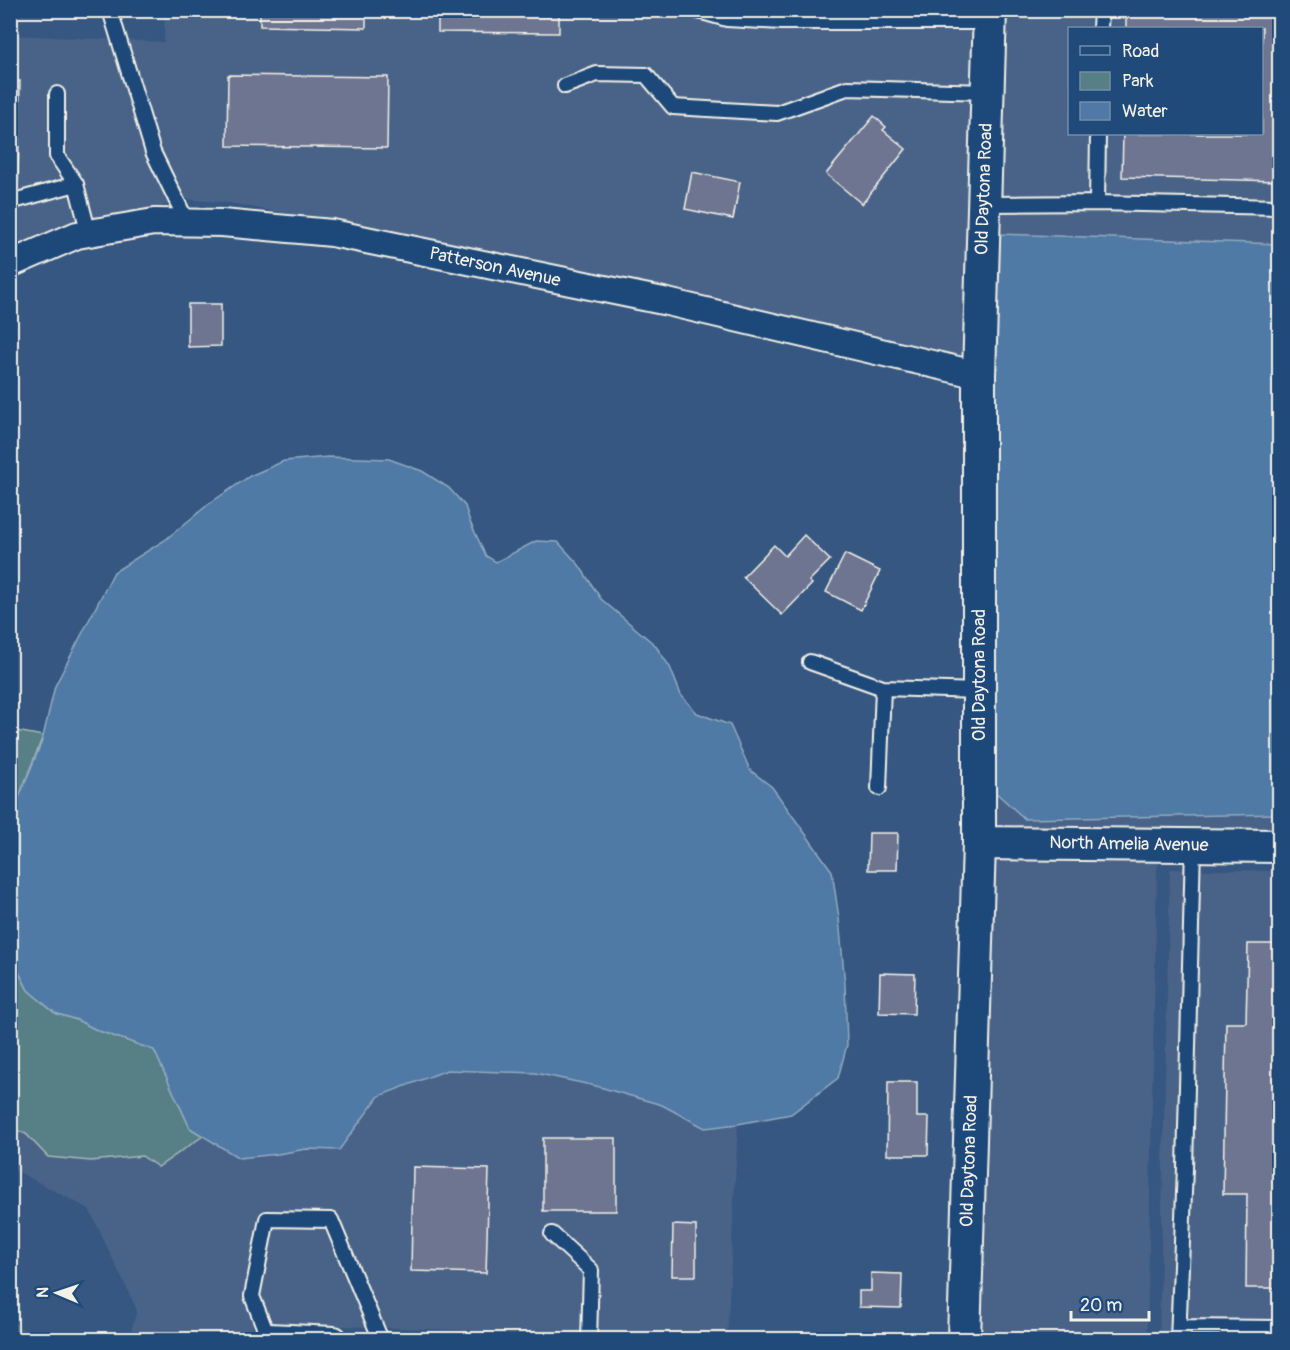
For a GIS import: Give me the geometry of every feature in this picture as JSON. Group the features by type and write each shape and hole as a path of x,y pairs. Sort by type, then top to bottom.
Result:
{"street":[{"name":"Old Daytona Road","path":"964,1340 979,843 979,375 990,16"},
{"name":"Patterson Avenue","path":"10,264 77,236 154,222 222,223 332,233 663,301 979,375"},
{"name":"North Amelia Avenue","path":"979,843 1280,846"},
{"path":"268,1337 334,1340"}],"lane":[{"path":"111,10 153,152 187,222"},
{"path":"695,10 726,19 782,22 990,16"},
{"path":"1100,27 1101,10"},
{"path":"565,86 597,74 646,75 673,107 777,113 847,88 987,92"},
{"path":"57,94 57,156 76,184 89,234"},
{"path":"1097,203 1098,135"},
{"path":"10,202 76,184"},
{"path":"984,204 1097,203 1280,207"},
{"path":"810,662 883,688 979,691"},
{"path":"879,788 883,688"},
{"path":"1193,845 1179,1333 1280,1328"},
{"path":"268,1337 252,1296 267,1219 331,1220 381,1340"},
{"path":"552,1234 591,1270 589,1340"}],"shaded area":[{"path":"165,10 974,11 965,357 666,288 335,220 298,216 230,203 184,199 157,208 70,223 11,249 11,35 164,42"},
{"path":"1005,11 1279,11 1279,244 999,234"},
{"path":"994,791 1025,819 1279,814 1279,832 994,830"},
{"path":"994,857 1166,858 1159,862 1157,869 1147,1339 979,1340"},
{"path":"1170,869 1279,871 1279,1339 1159,1340"},
{"path":"447,1070 535,1073 596,1086 662,1105 705,1128 738,1124 727,1339 253,1323 252,1339 129,1339 137,1310 89,1209 11,1168 10,1128 26,1134 48,1157 91,1161 142,1156 158,1167 203,1136 239,1158 306,1149 339,1150 379,1096"},
{"path":"11,1320 35,1339 11,1339"}],"green space":[{"path":"11,730 43,736 11,817"},
{"path":"10,956 28,990 55,1013 154,1050 190,1128 203,1136 158,1167 142,1156 91,1161 48,1157 26,1134 11,1128"}],"water":[{"path":"999,234 1279,244 1279,814 1025,819 994,791 994,417 995,373 998,365 996,365"},
{"path":"328,457 389,459 422,471 449,488 465,506 486,556 496,562 536,541 558,542 579,565 601,599 655,645 670,667 681,695 697,713 730,725 750,770 772,787 832,871 845,985 847,1045 838,1078 791,1114 705,1128 662,1105 596,1086 535,1073 447,1070 379,1096 339,1150 306,1149 239,1158 190,1128 154,1050 55,1013 28,990 11,956 11,817 42,741 55,686 114,572 165,540 210,503 250,476 284,461"}],"building":[{"path":"260,10 366,10 366,28 260,26"},
{"path":"435,10 559,10 559,33 438,32 438,18 434,18"},
{"path":"1126,10 1280,10 1280,181 1122,177 1123,135 1263,135 1263,27 1126,27"},
{"path":"228,75 388,77 387,148 227,146"},
{"path":"10,81 20,81 18,181 10,181"},
{"path":"874,116 886,127 883,130 906,149 862,204 826,174"},
{"path":"692,172 740,182 733,219 685,209"},
{"path":"188,304 221,304 221,346 188,347"},
{"path":"804,535 830,560 809,581 812,584 782,615 743,577 774,545 785,556"},
{"path":"845,554 880,571 861,610 826,592"},
{"path":"869,833 898,833 897,870 868,870"},
{"path":"1248,944 1279,944 1280,1288 1246,1288 1247,1194 1223,1194 1226,1023 1246,1023"},
{"path":"880,973 915,974 914,1014 879,1013"},
{"path":"888,1082 917,1082 917,1117 929,1117 928,1155 887,1155"},
{"path":"543,1138 616,1138 616,1211 543,1211"},
{"path":"413,1167 489,1169 486,1273 411,1271"},
{"path":"673,1225 696,1226 696,1276 672,1276"},
{"path":"871,1273 902,1274 901,1308 859,1307 859,1291 871,1291"}]}
